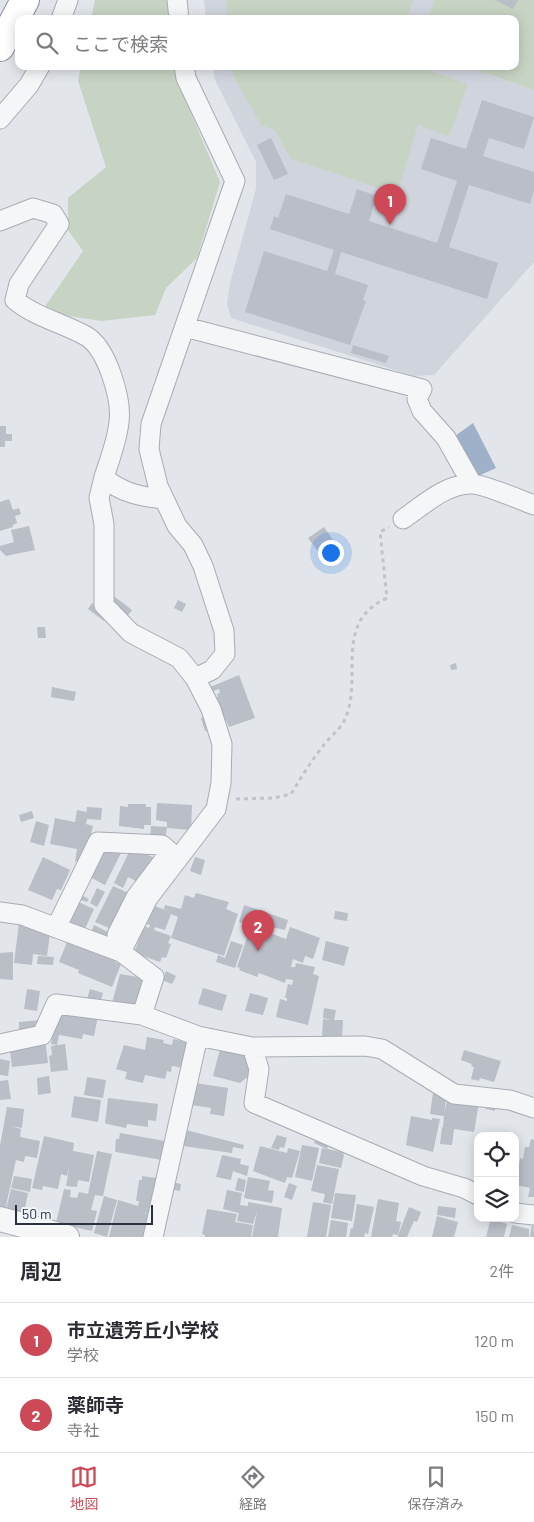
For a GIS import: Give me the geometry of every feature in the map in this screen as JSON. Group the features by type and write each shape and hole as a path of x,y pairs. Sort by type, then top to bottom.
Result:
{"highway":[{"path":"0,14 7,0"},
{"path":"17,15 25,0"},
{"path":"0,47 15,19"}],"street":[{"path":"62,15 68,0"},
{"path":"177,0 179,15"},
{"path":"0,118 29,85 38,70"},
{"path":"185,70 186,78 236,181 152,424 150,449 158,486 177,526 193,545 203,566 224,631 225,654 212,670 195,678"},
{"path":"0,222 34,208 53,214 59,224 19,284 15,300 24,308 88,337 101,350 115,386 120,420 113,453 99,498 104,524 104,605 130,632 179,658 195,678 211,709 222,744 221,783 216,809 148,898 121,952"},
{"path":"185,327 422,389 417,399 422,411 446,438 472,484"},
{"path":"104,477 112,486 141,496 164,499"},
{"path":"404,520 435,497 458,486 472,484 534,505"},
{"path":"56,928 98,842 162,845 170,852 136,897 117,935 121,952"},
{"path":"0,912 22,915 121,952 154,977 142,1015"},
{"path":"0,1044 42,1035 56,1004 142,1015 198,1036 252,1047 365,1046 382,1049 454,1094 510,1100 534,1108"},
{"path":"152,1237 198,1036"},
{"path":"252,1047 258,1069 254,1103 422,1176 464,1188 474,1193"},
{"path":"519,1213 534,1215"},
{"path":"0,1219 67,1237"}],"path":[{"path":"216,809 236,799 274,798 291,794 322,746 342,724 350,705 352,647 358,625 371,605 387,598 380,532 404,520"}],"shaded area":[{"path":"204,0 434,0 429,15 206,15"},
{"path":"214,70 476,70 534,90 534,262 434,375 414,376 231,318 227,304 230,283 256,189 256,162 215,80"}],"green space":[{"path":"95,0 169,0 171,15 92,15"},
{"path":"227,0 413,0 407,15 227,15"},
{"path":"434,0 534,0 534,90 476,70 519,70 519,15 429,15"},
{"path":"80,70 175,70 176,78 220,182 197,258 166,288 155,315 102,321 68,316 44,308 83,251 68,230 68,198 106,167 78,81"},
{"path":"230,70 427,70 468,84 449,136 418,125 397,194 291,159 275,130 261,125"}],"water":[{"path":"473,423 496,468 478,476 455,436"}],"building":[{"path":"495,0 518,0 513,9"},
{"path":"482,100 534,117 524,149 489,138 483,156 534,172 534,191 530,204 469,185 449,247 498,263 487,299 341,252 335,274 368,285 363,300 366,301 350,345 245,312 264,251 327,271 334,250 270,229 274,216 278,218 286,194 349,214 357,189 377,196 369,221 437,243 457,181 421,169 431,138 466,149"},
{"path":"271,138 288,174 274,180 257,145"},
{"path":"353,345 389,356 386,363 351,353"},
{"path":"0,426 6,426 6,434 12,434 12,441 5,441 5,447 0,447"},
{"path":"9,499 13,510 19,508 21,514 15,516 17,523 13,527 0,531 0,502"},
{"path":"29,526 35,550 6,556 0,550 0,546 14,542 11,530"},
{"path":"324,527 344,556 330,567 308,538"},
{"path":"111,594 132,610 125,619 104,603"},
{"path":"178,600 186,604 182,612 174,608"},
{"path":"92,603 108,615 104,621 88,609"},
{"path":"37,627 45,627 46,638 38,638"},
{"path":"456,663 457,669 451,670 450,665"},
{"path":"239,675 255,718 229,727 226,720 224,722 216,698 218,697 217,694 220,693 219,689 210,692 208,688"},
{"path":"52,687 76,692 74,701 51,697"},
{"path":"209,716 213,729 205,731 201,718"},
{"path":"157,803 192,805 191,830 167,828 167,822 156,820"},
{"path":"128,804 146,804 146,807 151,807 151,825 144,825 144,829 119,826 120,806 128,807"},
{"path":"87,807 102,808 101,820 87,819 86,824 93,826 84,863 75,861 77,849 50,844 55,818 75,822 77,810 86,812 86,815"},
{"path":"32,811 34,818 21,822 19,815"},
{"path":"36,821 49,825 44,846 30,842"},
{"path":"151,826 167,827 165,841 150,839"},
{"path":"101,847 122,851 105,885 86,875"},
{"path":"131,848 155,858 142,884 128,877 123,888 114,883"},
{"path":"43,857 70,870 61,890 57,889 52,900 28,890"},
{"path":"195,857 205,860 201,875 190,871"},
{"path":"113,886 133,895 116,931 95,922"},
{"path":"97,888 105,892 97,907 90,903"},
{"path":"196,893 229,902 226,909 238,914 224,956 171,938 178,917 171,914 165,930 155,927 154,930 171,936 168,943 171,944 166,958 162,957 160,962 134,953 144,926 149,928 150,925 147,924 154,906 172,912 164,909 165,905 181,909 185,895 194,898"},
{"path":"83,896 89,899 87,902 81,900"},
{"path":"74,900 94,909 84,931 64,923"},
{"path":"244,905 288,920 285,930 266,926 264,930 239,922"},
{"path":"335,911 348,913 347,921 334,919"},
{"path":"19,923 51,927 47,956 33,954 32,965 14,963"},
{"path":"94,925 110,933 108,939 91,932"},
{"path":"251,926 286,939 290,927 320,938 313,959 305,956 303,963 293,959 291,967 295,967 296,963 315,967 313,974 319,976 308,1025 276,1017 280,999 287,1001 287,998 285,998 288,984 292,985 293,980 286,979 285,983 259,973 257,977 239,970 240,968 237,967"},
{"path":"69,937 117,956 115,962 121,964 112,987 78,973 79,970 59,962"},
{"path":"231,941 243,945 235,968 216,962 218,955 225,958"},
{"path":"326,941 349,947 344,966 322,960"},
{"path":"13,952 13,980 0,979 0,953"},
{"path":"38,956 54,957 53,965 37,964"},
{"path":"166,971 176,976 172,984 162,980"},
{"path":"120,974 145,978 140,998 136,998 135,1004 139,1005 112,1003"},
{"path":"203,988 227,995 222,1011 198,1004"},
{"path":"27,989 40,991 37,1011 24,1009"},
{"path":"90,989 103,993 100,1003 87,999"},
{"path":"250,993 268,998 263,1015 245,1011"},
{"path":"59,1003 99,1011 94,1036 83,1034 82,1039 59,1035 57,1045 51,1044"},
{"path":"324,1008 336,1010 334,1020 343,1020 342,1040 322,1039 323,1019 332,1020 323,1018"},
{"path":"40,1020 41,1034 19,1036 19,1022"},
{"path":"147,1037 164,1040 163,1043 172,1045 173,1039 190,1043 185,1068 172,1066 171,1072 167,1071 165,1079 145,1075 143,1083 125,1079 127,1072 116,1069 124,1045 145,1050"},
{"path":"45,1038 48,1063 12,1067 9,1042"},
{"path":"65,1044 68,1070 51,1072 49,1056 52,1055 51,1046"},
{"path":"220,1049 252,1057 255,1071 240,1083 213,1076"},
{"path":"464,1050 501,1061 494,1082 480,1078 479,1081 471,1079 474,1067 471,1066 472,1064 461,1060"},
{"path":"0,1059 10,1061 8,1076 0,1075"},
{"path":"49,1076 51,1093 38,1095 37,1078"},
{"path":"87,1077 106,1080 103,1098 84,1095"},
{"path":"8,1080 11,1099 0,1100 0,1081"},
{"path":"195,1083 228,1088 224,1116 210,1114 211,1108 192,1105"},
{"path":"433,1093 447,1095 444,1113 447,1102 469,1105 470,1102 479,1103 474,1132 454,1129 452,1145 440,1144 442,1127 448,1128 443,1127 444,1116 430,1114"},
{"path":"74,1096 101,1100 98,1122 71,1117"},
{"path":"108,1098 158,1104 156,1121 148,1120 148,1127 127,1124 126,1128 107,1124 105,1123"},
{"path":"487,1101 496,1103 495,1111 486,1109"},
{"path":"7,1107 24,1109 22,1128 11,1126 21,1129 20,1137 40,1141 37,1158 25,1156 24,1162 16,1160 5,1210 0,1209 0,1146"},
{"path":"411,1116 432,1120 432,1118 440,1119 433,1152 406,1145"},
{"path":"186,1130 244,1145 243,1149 233,1147 232,1153 183,1146"},
{"path":"120,1133 165,1141 162,1160 116,1152 116,1139 119,1139"},
{"path":"318,1133 331,1139 327,1149 314,1143"},
{"path":"277,1135 287,1138 284,1148 280,1147 279,1150 271,1148"},
{"path":"44,1136 74,1143 73,1151 94,1155 89,1182 78,1180 77,1187 66,1186 70,1163 67,1176 61,1174 58,1189 43,1186 42,1190 32,1188"},
{"path":"531,1139 534,1140 534,1197 528,1197 530,1188 519,1186 520,1158 523,1159 525,1147 529,1147"},
{"path":"302,1145 319,1148 312,1181 295,1177"},
{"path":"260,1146 287,1153 288,1148 300,1151 292,1178 287,1177 285,1183 253,1171"},
{"path":"322,1148 342,1152 344,1155 341,1168 319,1163"},
{"path":"97,1151 112,1154 103,1196 95,1195 91,1210 97,1211 92,1231 56,1223 64,1189 71,1190 70,1197 77,1198 79,1192 88,1194"},
{"path":"222,1155 241,1159 240,1164 249,1166 247,1176 233,1171 231,1180 216,1177"},
{"path":"317,1165 339,1169 332,1204 323,1202 325,1194 311,1191"},
{"path":"14,1176 32,1179 30,1192 11,1188"},
{"path":"142,1176 156,1178 149,1214 143,1213 149,1215 143,1237 109,1237 118,1200 138,1206 139,1201 136,1201 139,1180 142,1180"},
{"path":"248,1177 270,1181 268,1190 274,1191 272,1203 244,1198"},
{"path":"238,1178 246,1180 244,1192 235,1190"},
{"path":"171,1182 181,1184 180,1191 170,1189"},
{"path":"289,1183 297,1186 292,1200 284,1197"},
{"path":"11,1189 28,1193 24,1213 6,1209"},
{"path":"227,1190 242,1193 240,1205 248,1206 248,1202 282,1208 278,1237 252,1237 257,1211 253,1224 237,1221 239,1213 223,1209"},
{"path":"335,1193 356,1195 352,1221 331,1218"},
{"path":"104,1196 117,1200 107,1237 94,1233"},
{"path":"378,1199 399,1203 396,1221 401,1222 398,1235 393,1234 392,1237 371,1237"},
{"path":"313,1202 331,1205 326,1237 307,1237"},
{"path":"357,1204 374,1207 368,1234 365,1233 364,1237 349,1237 351,1228 353,1228"},
{"path":"438,1206 456,1208 455,1218 437,1215"},
{"path":"409,1207 421,1212 417,1222 414,1221 407,1237 398,1237"},
{"path":"207,1209 237,1214 235,1222 253,1225 251,1237 205,1237 202,1234"},
{"path":"437,1216 458,1222 454,1237 432,1237"},
{"path":"533,1217 534,1237 530,1237"},
{"path":"331,1220 348,1223 346,1237 328,1237"},
{"path":"490,1222 507,1224 504,1237 486,1237"},
{"path":"512,1225 529,1229 529,1237 509,1237"}],"place":[{"name":"市立遺芳丘小学校","path":"390,225"},
{"name":"薬師寺","path":"258,951"}]}
